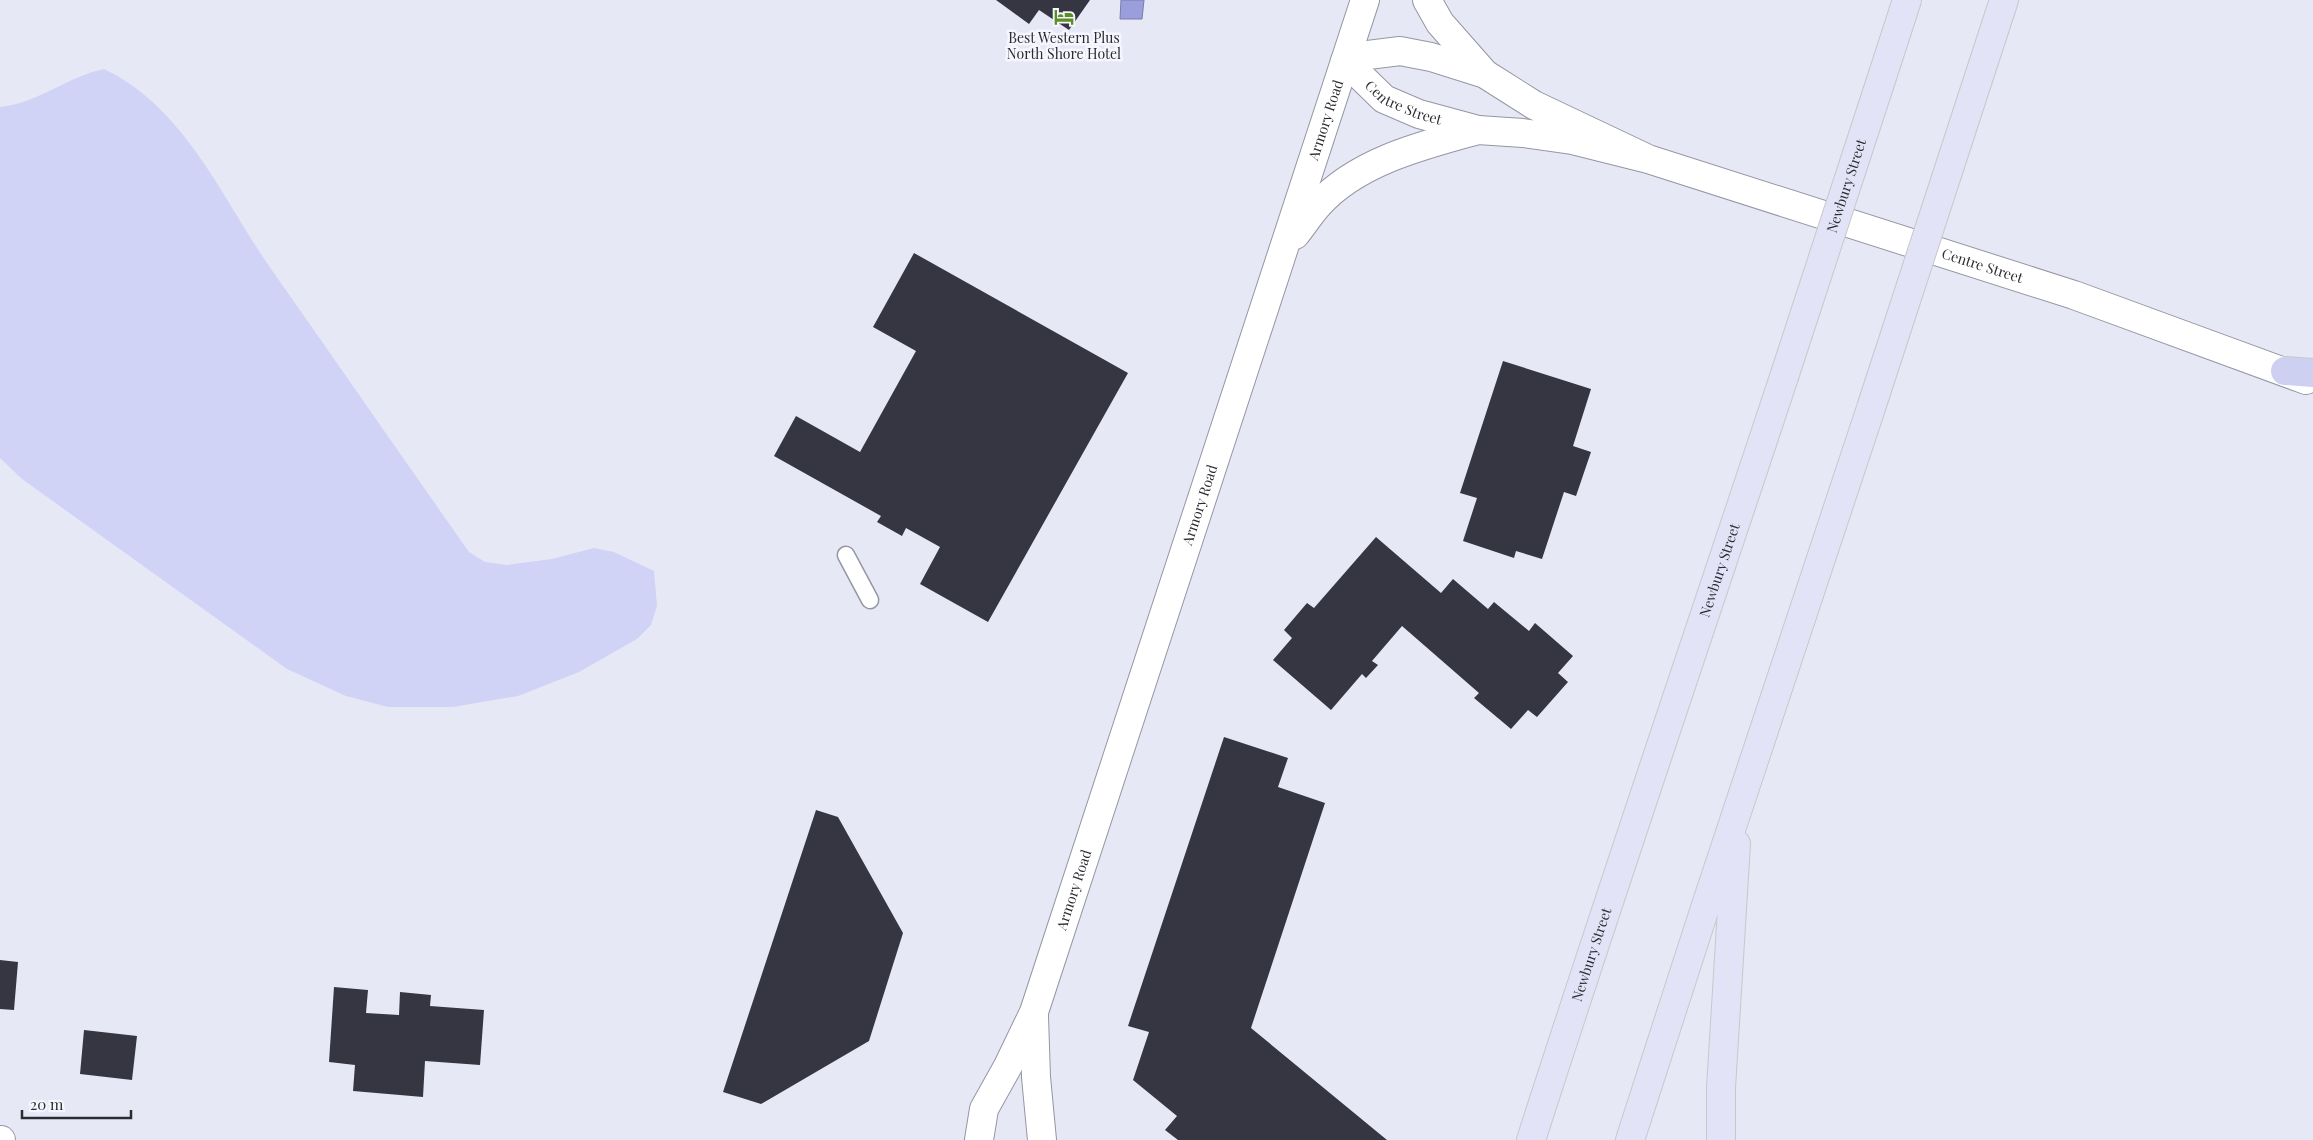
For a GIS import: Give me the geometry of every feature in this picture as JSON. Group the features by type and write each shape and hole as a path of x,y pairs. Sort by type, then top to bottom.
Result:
{"highway":[{"path":"2285,371 2313,373"}],"main road":[{"name":"Armory Road","path":"979,1140 984,1109 1008,1066 1034,1012 1365,0"},
{"path":"1427,0 1440,23 1485,74"},
{"name":"Newbury Street","path":"1532,1140 1610,897 1681,691 1907,0"},
{"path":"1630,1140 2004,0"},
{"name":"Centre Street","path":"1648,159 1534,105 1485,74 1431,57 1400,51 1368,55 1346,61 1384,99 1420,114 1478,130 1523,133 1572,140 1648,159 2074,295 2285,371 2313,383"},
{"path":"1282,252 1320,203 1357,174 1410,148 1478,130"},
{"path":"1721,1140 1721,1088 1738,808"},
{"name":"Armory Road","path":"1034,1012 1036,1077 1045,1134"},
{"path":"1521,1140 1542,1106"},
{"path":"959,1140 984,1109"}],"lane":[{"path":"846,555 870,600"}],"shaded area":[{"path":"104,69 132,86 157,106 199,156 269,266 469,552 485,562 507,565 552,559 594,548 614,552 654,571 657,606 651,625 637,639 579,672 518,696 453,707 388,707 346,696 287,669 22,479 0,458 0,107 14,105 77,78"}],"water":[{"path":"1121,0 1144,0 1142,19 1120,19"}],"building":[{"name":"Best Western Plus North Shore Hotel","path":"996,0 1090,0 1069,30 1039,10 1029,24"},
{"path":"914,253 1128,373 988,622 920,584 940,547 906,528 902,536 877,522 881,516 774,456 796,416 860,452 916,351 873,327"},
{"path":"1503,361 1591,389 1573,446 1591,452 1576,496 1564,492 1542,559 1516,551 1514,558 1463,541 1477,498 1460,493"},
{"path":"1376,537 1441,593 1453,579 1488,609 1494,602 1529,631 1535,623 1573,656 1558,673 1568,682 1537,717 1528,710 1511,729 1474,698 1479,693 1402,626 1372,661 1378,665 1366,678 1362,674 1331,710 1273,660 1292,638 1284,630 1307,603 1314,608"},
{"path":"1224,737 1288,758 1278,787 1325,803 1251,1028 1387,1140 1178,1140 1165,1130 1177,1116 1133,1080 1149,1032 1128,1026"},
{"path":"816,810 838,817 903,933 869,1041 761,1104 723,1092"},
{"path":"0,960 18,962 14,1010 0,1009"},
{"path":"334,987 368,990 366,1013 399,1015 400,992 431,995 430,1006 484,1010 480,1065 425,1061 423,1097 353,1091 355,1065 329,1062"},
{"path":"84,1030 137,1036 132,1080 80,1074"}],"place":[{"name":"Best Western Plus North Shore Hotel","path":"1064,17"}]}
